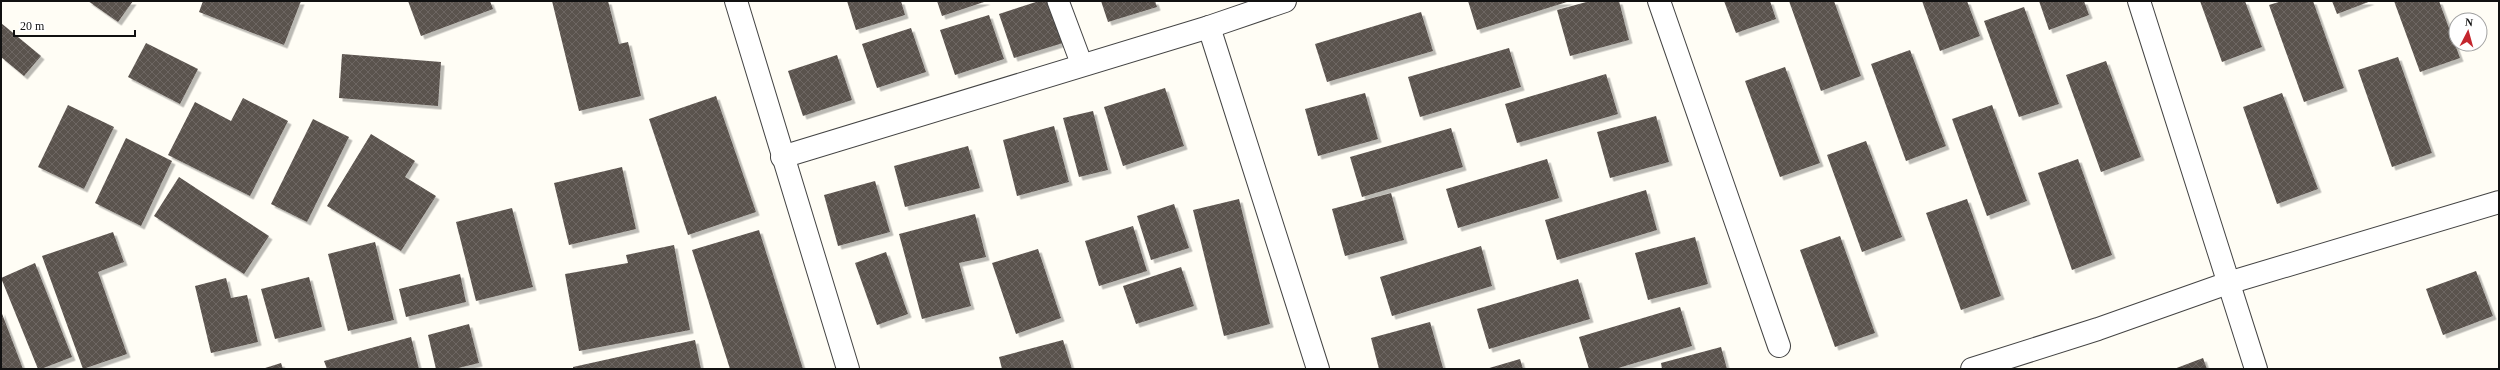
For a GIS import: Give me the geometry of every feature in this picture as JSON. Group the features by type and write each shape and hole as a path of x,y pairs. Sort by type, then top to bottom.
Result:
{"street":[{"path":"736,1 782,157 848,369"},
{"path":"782,157 1209,27 1285,1"},
{"path":"1659,1 1779,346"},
{"path":"2139,1 2256,369"},
{"path":"1209,27 1318,369"},
{"path":"1972,369 2098,329 2228,283 2499,202"}],"lane":[{"path":"1058,1 1082,65"}],"building":[{"path":"88,1 133,1 118,22"},
{"path":"203,1 301,1 284,45 199,12"},
{"path":"408,1 490,1 493,9 421,36"},
{"path":"552,1 608,1 619,44 628,42 641,96 579,111"},
{"path":"847,1 901,1 905,15 856,30"},
{"path":"937,1 987,1 942,16"},
{"path":"1039,1 1049,1 1063,43 1014,58 999,14"},
{"path":"1101,1 1155,1 1157,7 1108,22"},
{"path":"1468,1 1570,1 1477,30"},
{"path":"1590,1 1619,1 1629,40 1570,56 1557,10"},
{"path":"1724,1 1770,1 1776,19 1736,33"},
{"path":"1789,1 1834,1 1861,76 1821,91"},
{"path":"1922,1 1967,1 1980,36 1940,51"},
{"path":"2039,1 2084,1 2089,15 2049,30"},
{"path":"2200,1 2245,1 2262,47 2222,62"},
{"path":"2282,1 2313,1 2344,88 2304,102 2269,5"},
{"path":"2332,1 2371,1 2337,14"},
{"path":"2394,1 2439,1 2448,25 2448,52 2458,52 2460,58 2420,72"},
{"path":"2024,7 2059,104 2019,117 1984,21"},
{"path":"1421,12 1433,51 1327,82 1315,44"},
{"path":"989,15 1004,59 955,75 940,30"},
{"path":"1,23 41,56 24,76 1,57"},
{"path":"911,28 926,72 877,88 862,44"},
{"path":"146,43 198,69 180,104 128,77"},
{"path":"1509,48 1521,87 1420,117 1408,77"},
{"path":"1910,50 1946,146 1906,161 1871,64"},
{"path":"342,54 441,62 438,106 339,98"},
{"path":"837,55 852,100 803,116 788,71"},
{"path":"2398,57 2432,153 2392,167 2358,70"},
{"path":"2106,61 2141,157 2101,172 2066,75"},
{"path":"1785,67 1820,163 1780,177 1745,81"},
{"path":"1606,74 1618,114 1517,143 1505,104"},
{"path":"1165,88 1184,146 1123,166 1104,107"},
{"path":"1365,93 1378,139 1318,156 1305,109"},
{"path":"2282,93 2318,189 2277,204 2243,107"},
{"path":"716,96 756,212 688,235 649,119"},
{"path":"243,98 288,121 250,196 168,155 195,102 231,121"},
{"path":"68,105 114,127 84,189 38,167"},
{"path":"1992,105 2027,201 1987,216 1952,119"},
{"path":"1093,111 1108,170 1079,177 1063,118"},
{"path":"1656,116 1669,162 1610,178 1597,132"},
{"path":"313,119 349,137 307,222 271,204"},
{"path":"1054,126 1069,182 1017,196 1003,140"},
{"path":"1451,128 1463,167 1362,197 1350,157"},
{"path":"371,134 415,161 405,177 436,196 401,251 327,206"},
{"path":"126,138 172,161 141,226 95,203"},
{"path":"1866,141 1902,237 1862,252 1827,155"},
{"path":"968,146 980,188 905,207 894,166"},
{"path":"1547,159 1559,198 1458,228 1446,189"},
{"path":"2078,159 2112,255 2072,270 2038,173"},
{"path":"622,167 636,229 569,245 554,183"},
{"path":"179,177 269,236 244,274 154,216"},
{"path":"875,181 890,232 838,246 824,195"},
{"path":"1646,190 1657,230 1557,260 1545,220"},
{"path":"1391,193 1404,240 1345,256 1332,209"},
{"path":"1239,199 1270,324 1224,336 1193,210"},
{"path":"1967,199 2001,296 1961,310 1926,213"},
{"path":"1174,204 1189,248 1151,260 1137,216"},
{"path":"512,208 533,287 476,301 456,222"},
{"path":"975,214 986,257 959,263 971,306 922,319 899,234"},
{"path":"1133,226 1147,271 1099,286 1085,241"},
{"path":"759,230 803,369 730,369 692,250"},
{"path":"113,232 124,262 98,272 127,354 83,369 42,256"},
{"path":"1840,236 1875,333 1835,347 1800,250"},
{"path":"1695,237 1708,284 1648,300 1635,253"},
{"path":"375,242 394,320 348,331 328,254"},
{"path":"674,245 690,330 579,351 565,274 628,263 626,255"},
{"path":"1481,246 1492,286 1392,316 1380,277"},
{"path":"1038,249 1061,318 1016,334 992,263"},
{"path":"886,252 908,314 877,325 855,263"},
{"path":"35,263 72,357 41,369 38,369 1,278"},
{"path":"1181,267 1194,306 1136,324 1123,286"},
{"path":"2476,271 2493,316 2443,335 2426,289"},
{"path":"460,274 466,302 406,317 399,289"},
{"path":"309,277 322,327 275,339 261,289"},
{"path":"226,278 231,298 247,295 258,342 211,353 195,286"},
{"path":"1578,279 1590,319 1489,349 1477,309"},
{"path":"1680,307 1692,346 1615,369 1589,369 1579,337"},
{"path":"1,311 23,369 1,369"},
{"path":"1430,322 1443,368 1379,369 1371,338"},
{"path":"469,324 479,363 454,369 436,369 428,335"},
{"path":"411,337 419,369 327,369 324,361"},
{"path":"695,340 701,369 573,369 573,367"},
{"path":"1063,340 1072,369 1002,369 999,357"},
{"path":"1721,347 1727,369 1662,369 1661,363"},
{"path":"2203,358 2207,369 2174,369"},
{"path":"1520,359 1523,369 1486,369"},
{"path":"281,363 283,369 262,369"}]}
